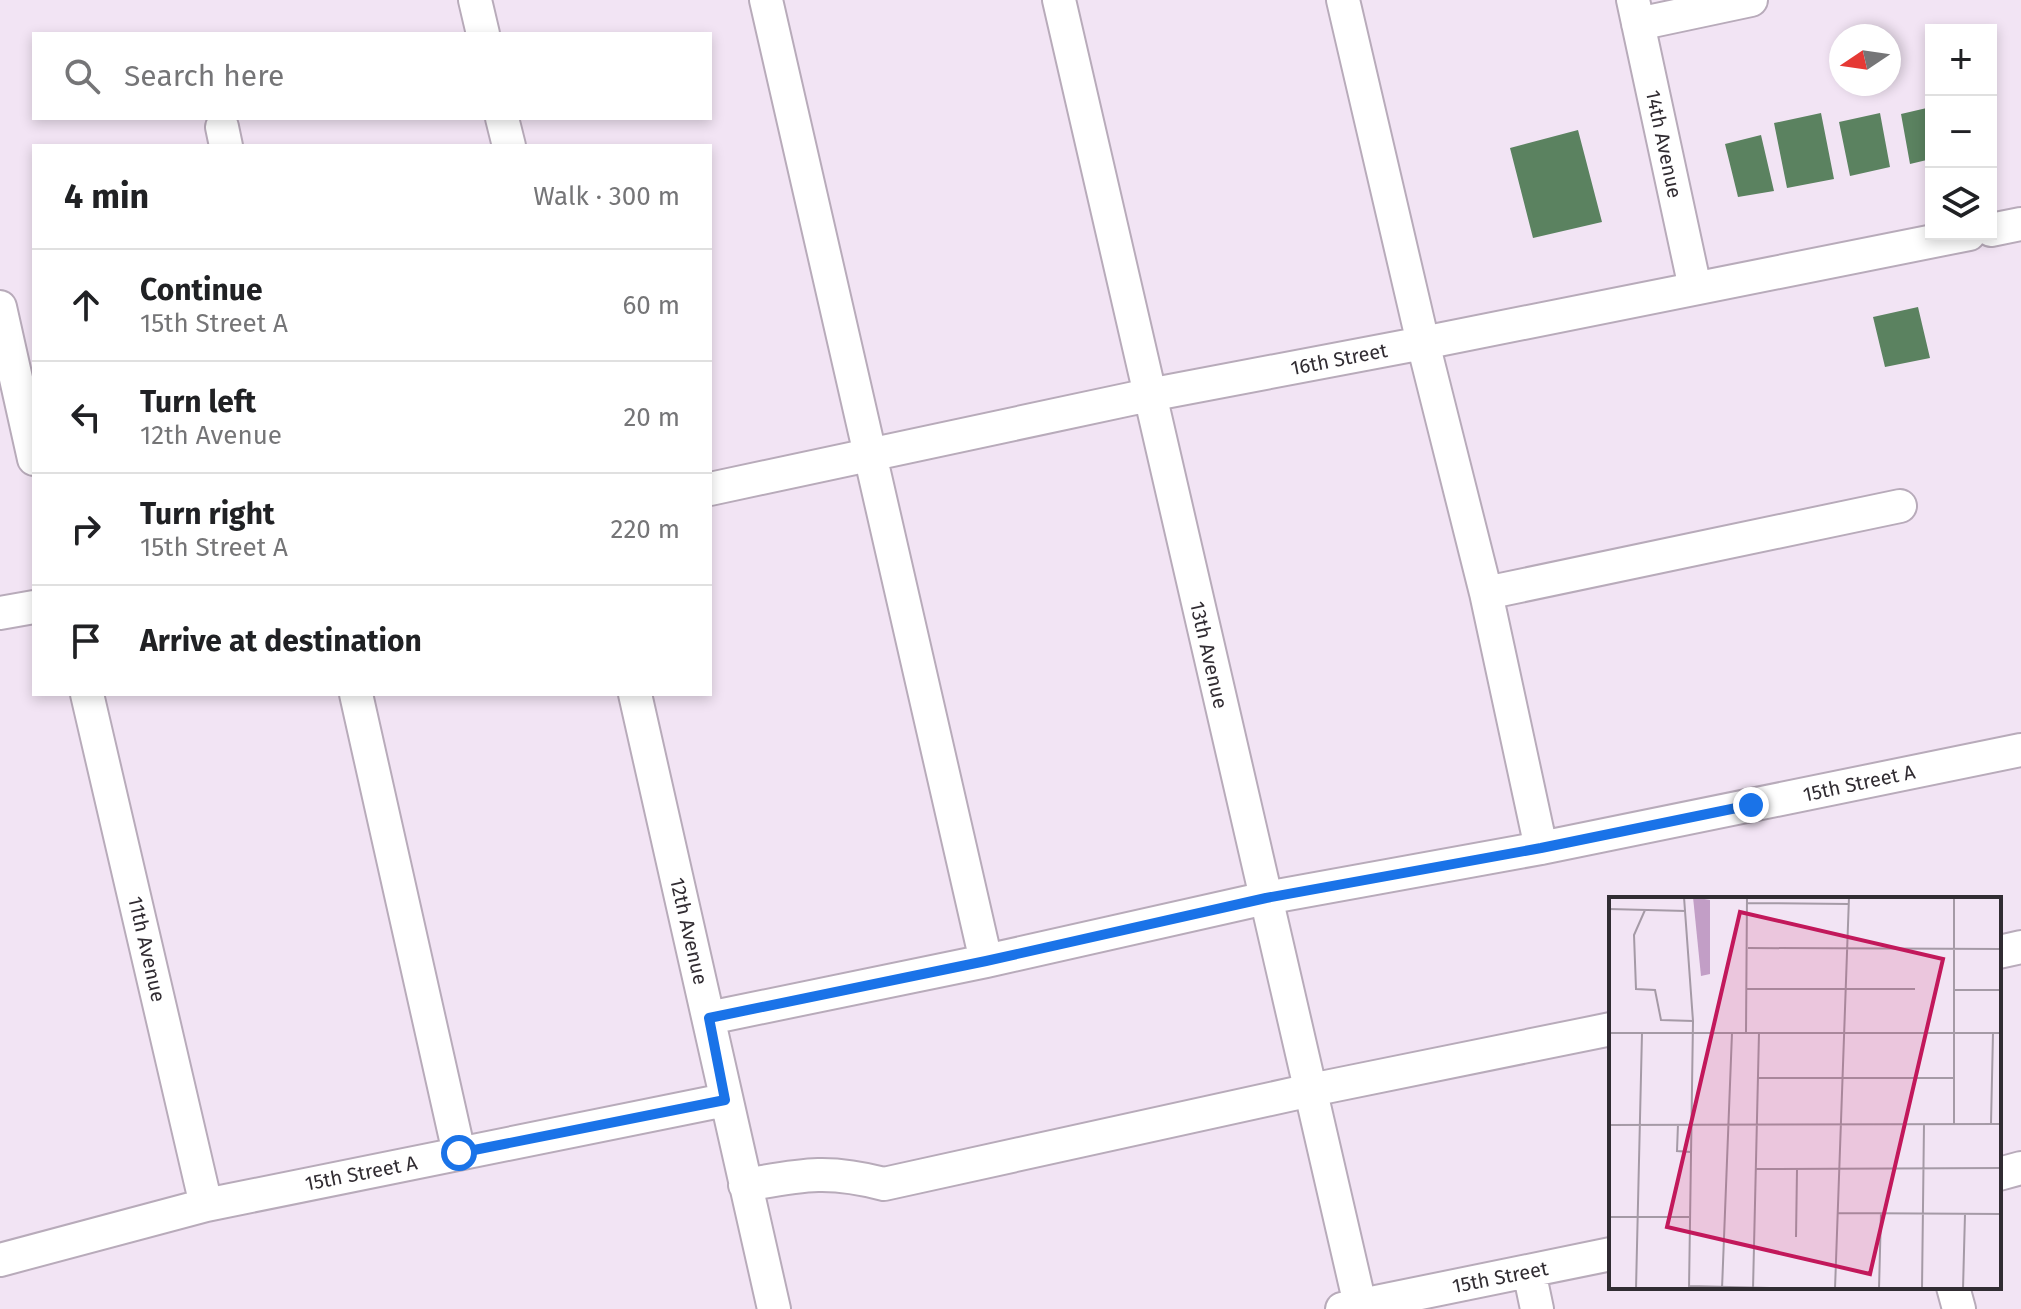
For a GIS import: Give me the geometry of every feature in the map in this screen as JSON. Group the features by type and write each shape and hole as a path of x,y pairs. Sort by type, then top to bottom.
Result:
{"street":[{"path":"475,0 483,32"},
{"path":"766,0 986,961"},
{"name":"13th Avenue","path":"1059,0 1311,1090 1355,1308"},
{"path":"1343,0 1423,343 1486,593 1541,848"},
{"path":"1636,12 1751,0"},
{"name":"14th Avenue","path":"1636,12 1695,288"},
{"path":"502,120 508,144"},
{"path":"1997,229 2021,224"},
{"name":"16th Street","path":"712,489 1149,395 1939,240"},
{"path":"0,307 32,450"},
{"path":"1486,593 1900,506"},
{"path":"0,613 32,607"},
{"name":"11th Avenue","path":"87,696 206,1205"},
{"path":"356,696 459,1153"},
{"name":"12th Avenue","path":"635,696 774,1309"},
{"name":"15th Street A","path":"709,1018 986,961 1266,898 1541,848 2021,750"},
{"path":"2001,952 2021,947"},
{"path":"745,1185 812,1173 849,1175 884,1184 1311,1090 1609,1029"},
{"name":"15th Street A","path":"0,1260 206,1205 725,1100"},
{"path":"2001,1173 2021,1168"},
{"name":"15th Street","path":"1355,1308 1442,1299 1529,1271 1609,1254"},
{"path":"1529,1271 1537,1309"},
{"path":"1954,1289 1959,1309"}],"building":[{"path":"1925,108 1925,160 1910,164 1901,114"},
{"path":"1821,113 1834,179 1787,188 1774,123"},
{"path":"1880,113 1890,167 1850,176 1839,122"},
{"path":"1578,130 1602,222 1533,238 1510,148"},
{"path":"1761,135 1774,191 1738,197 1725,144"},
{"path":"1918,307 1930,358 1885,367 1873,317"}],"route":[{"path":"459,1153 725,1100 709,1018 986,961 1266,898 1541,848 1751,805"}]}
